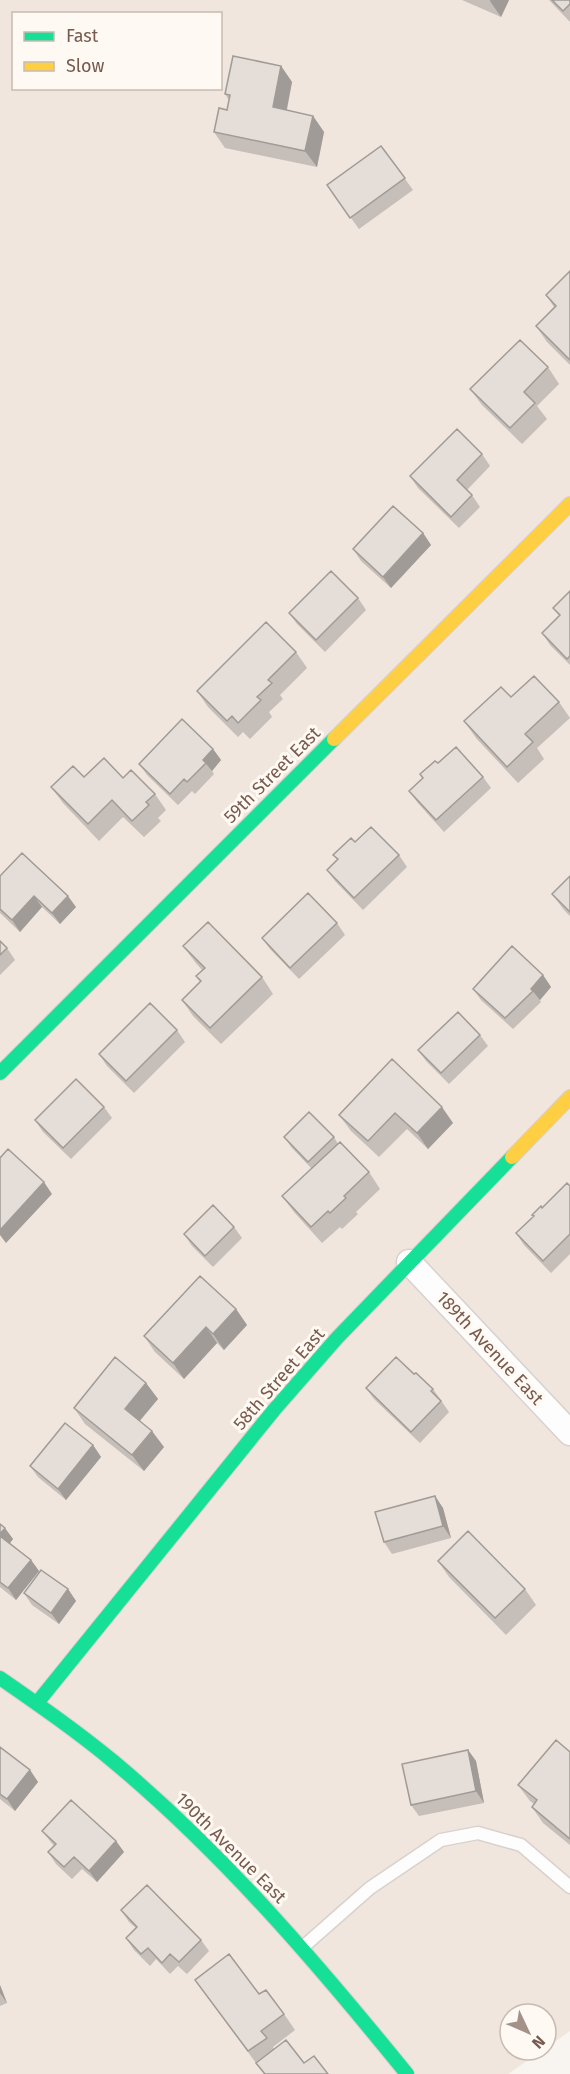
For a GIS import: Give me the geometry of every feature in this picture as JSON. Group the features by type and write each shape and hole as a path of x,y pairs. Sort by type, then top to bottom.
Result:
{"street":[{"name":"59th Street East","path":"0,1073 568,511"},
{"name":"58th Street East","path":"37,1703 274,1410 409,1262 570,1097"},
{"name":"189th Avenue East","path":"409,1262 570,1433"},
{"name":"190th Avenue East","path":"0,1678 37,1703 128,1773 219,1858 341,1991 407,2074"}],"lane":[{"path":"302,1947 370,1888 441,1840 478,1833 521,1845 570,1887"}],"shaded area":[{"path":"0,0 570,0 570,2031 558,2040 558,2002 498,2002 498,2062 526,2062 508,2074 0,2074"}],"building":[{"path":"552,0 570,0 570,4 563,11"},
{"path":"233,56 281,66 273,107 313,116 305,151 214,132 219,108 227,110 230,95 225,94"},
{"path":"381,146 405,178 350,218 327,185"},
{"path":"570,271 570,360 536,326 556,306 546,295"},
{"path":"520,340 548,367 524,392 535,403 510,428 470,389"},
{"path":"457,429 482,454 457,480 472,495 451,517 410,476"},
{"path":"393,506 423,533 383,577 353,549"},
{"path":"331,571 358,598 316,640 289,613"},
{"path":"570,591 570,656 567,659 542,633 560,615 553,608"},
{"path":"266,622 296,652 268,680 272,683 257,697 261,700 238,723 232,716 227,721 197,691"},
{"path":"534,676 559,702 525,734 533,742 507,767 464,721 501,687 511,697"},
{"path":"182,719 213,749 203,760 206,763 187,782 184,779 170,794 139,764"},
{"path":"456,747 483,777 436,820 409,791 423,778 420,774 435,761 438,763"},
{"path":"104,758 123,778 131,770 155,794 146,802 149,805 132,821 112,800 88,824 51,787 73,766 84,777"},
{"path":"371,827 399,855 354,898 327,870 338,859 333,855 351,838 355,842"},
{"path":"22,853 68,896 52,913 34,896 12,920 0,909 0,876"},
{"path":"570,876 570,912 552,894"},
{"path":"308,893 337,923 290,968 262,938"},
{"path":"208,922 262,977 210,1028 182,1000 201,981 196,976 205,968 183,946"},
{"path":"0,941 7,948 0,955"},
{"path":"512,946 543,975 531,989 533,991 505,1018 473,989"},
{"path":"150,1003 177,1030 126,1081 99,1054"},
{"path":"458,1012 480,1035 441,1073 418,1050"},
{"path":"392,1059 442,1107 417,1133 395,1113 368,1141 339,1115"},
{"path":"76,1079 104,1107 63,1148 35,1120"},
{"path":"309,1112 334,1137 308,1162 284,1137"},
{"path":"340,1142 369,1172 344,1196 346,1198 311,1227 282,1196"},
{"path":"8,1149 44,1182 0,1230 0,1158"},
{"path":"567,1183 570,1186 570,1234 543,1261 516,1233"},
{"path":"213,1205 234,1227 205,1256 184,1234"},
{"path":"200,1276 236,1309 213,1334 206,1327 173,1363 144,1336"},
{"path":"115,1357 146,1383 125,1409 152,1431 132,1455 74,1408"},
{"path":"396,1357 433,1389 431,1391 441,1401 411,1432 366,1388"},
{"path":"65,1423 93,1445 58,1489 30,1466"},
{"path":"435,1496 443,1526 384,1542 375,1512"},
{"path":"0,1524 5,1528 0,1534"},
{"path":"468,1531 525,1589 495,1618 438,1561"},
{"path":"0,1536 31,1560 8,1588 0,1582"},
{"path":"41,1570 68,1589 51,1613 24,1593"},
{"path":"556,1740 570,1752 570,1839 532,1807 537,1800 518,1785"},
{"path":"0,1747 30,1770 7,1799 0,1794"},
{"path":"468,1750 476,1791 411,1805 402,1764"},
{"path":"71,1800 116,1841 89,1871 74,1857 64,1867 48,1852 56,1844 42,1831"},
{"path":"147,1885 201,1940 179,1962 170,1954 162,1963 148,1948 141,1954 126,1938 137,1927 121,1910"},
{"path":"229,1954 259,1994 266,1990 284,2014 261,2031 267,2038 248,2051 195,1980"},
{"path":"286,2040 304,2063 314,2056 328,2074 265,2074 256,2063"}],"traffic: fast":[{"path":"0,1073 334,739"},
{"path":"37,1703 274,1410 337,1338 512,1157"},
{"path":"0,1678 100,1751 194,1834 304,1951 407,2074"}],"traffic: slow":[{"path":"334,739 570,504"},
{"path":"512,1157 570,1097"}]}
